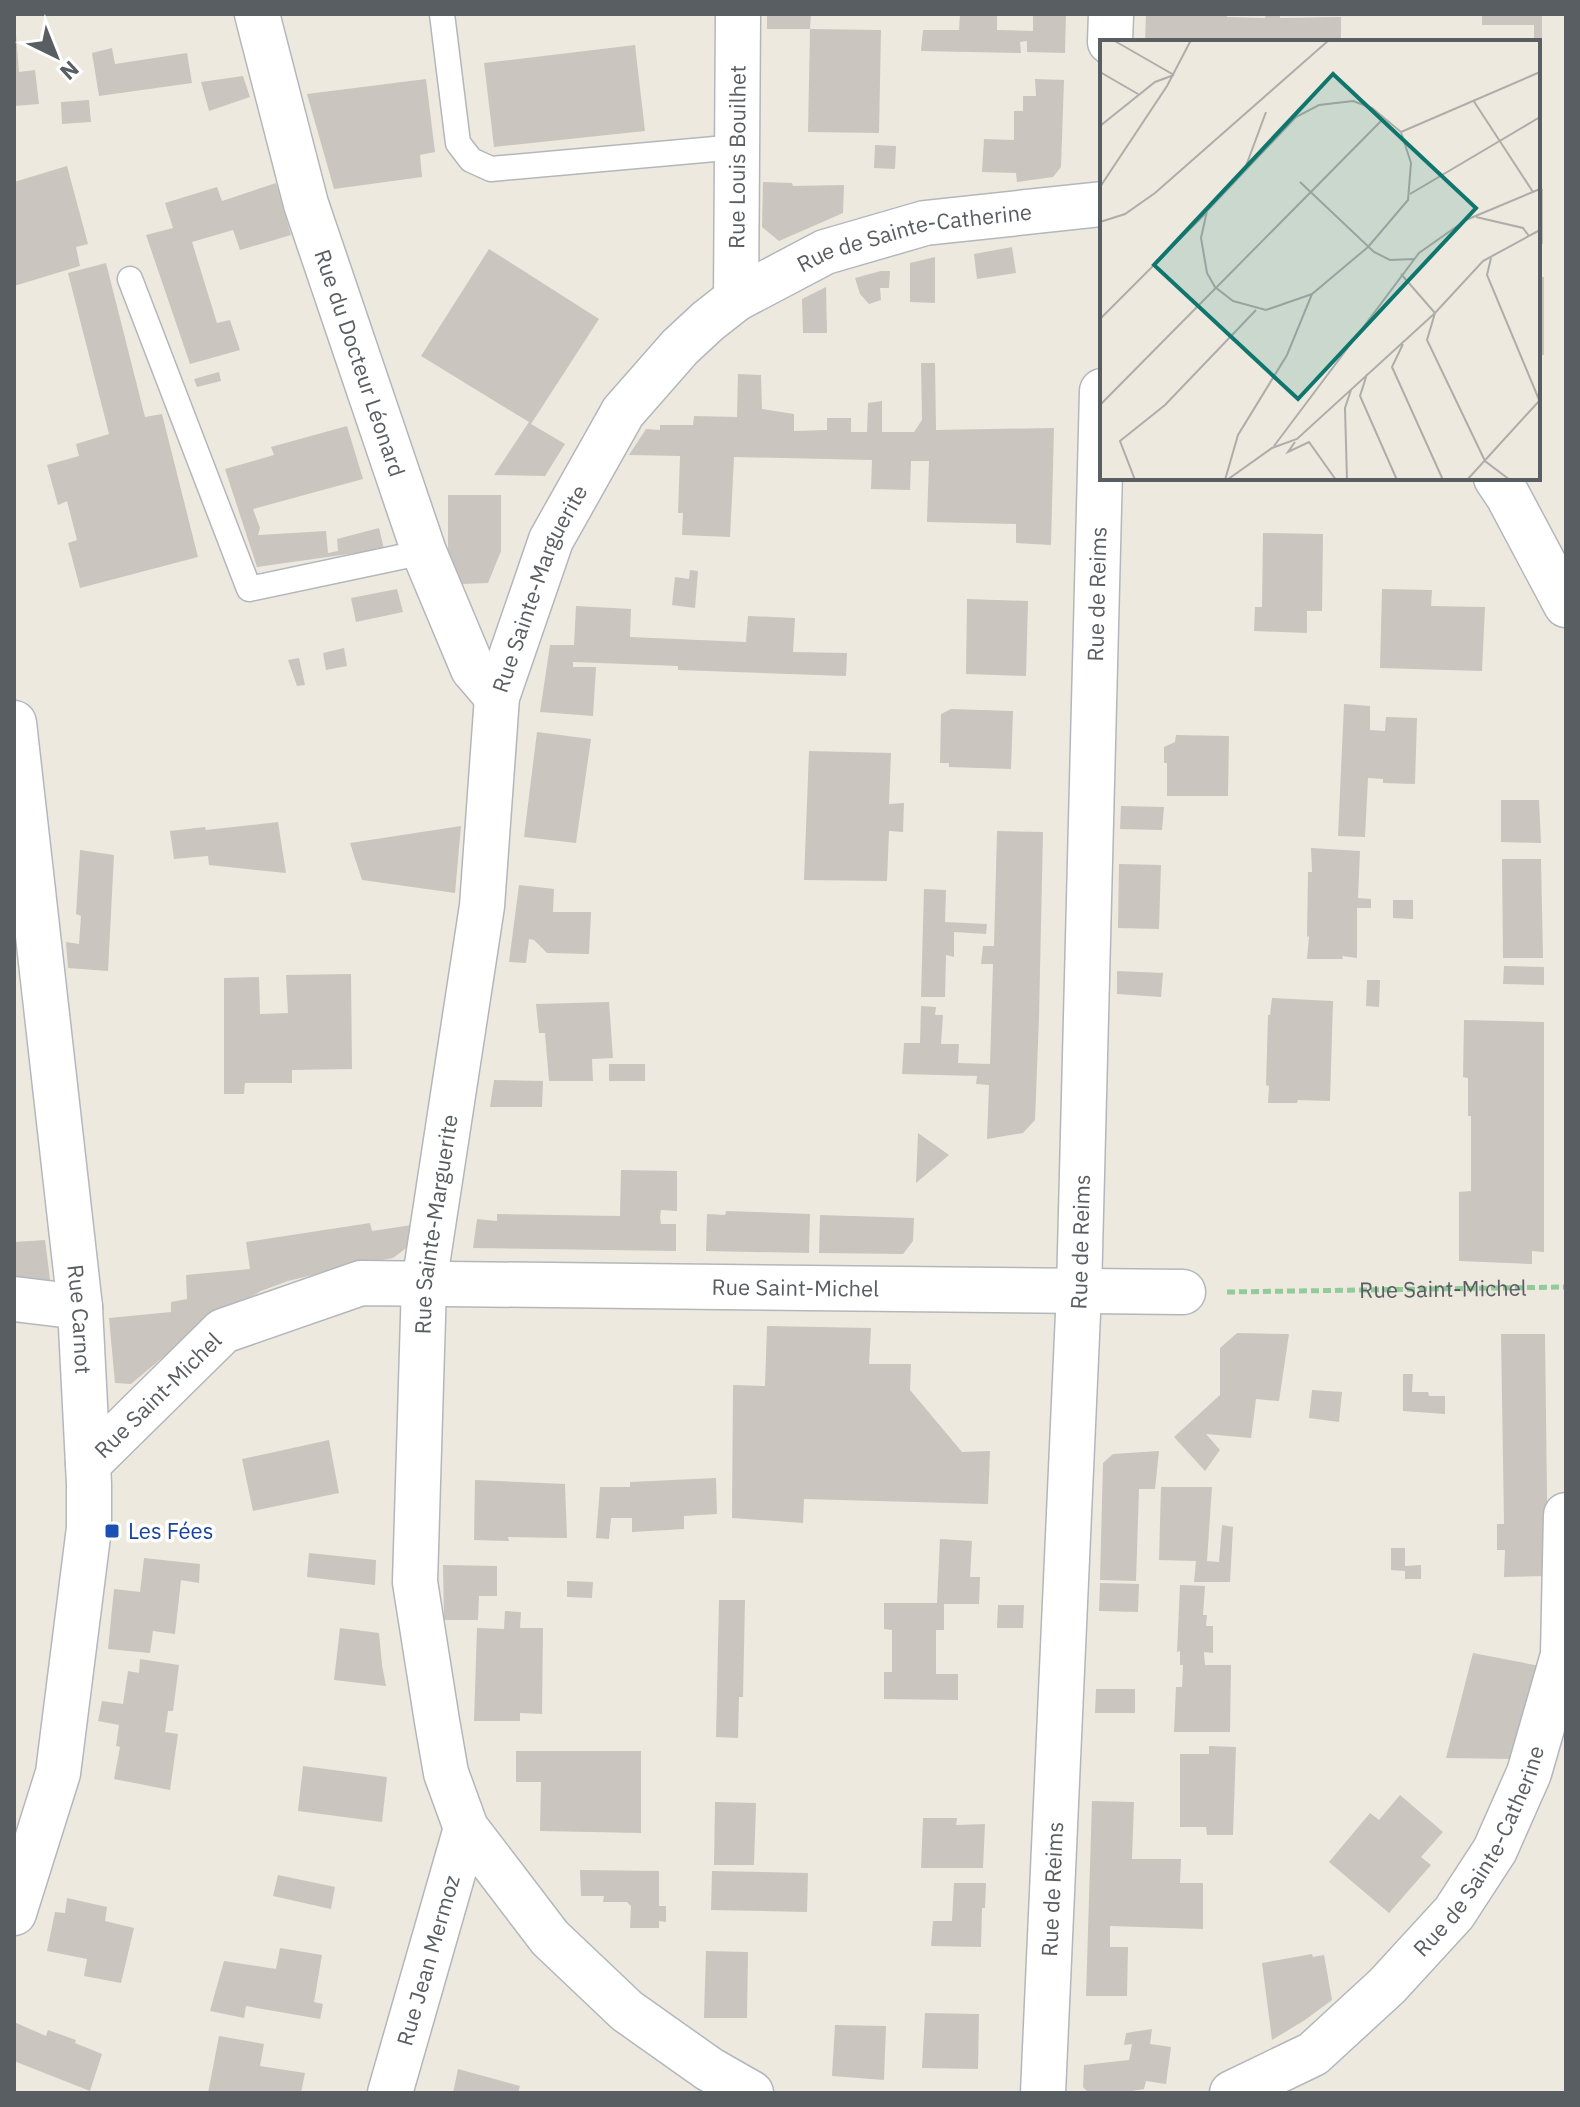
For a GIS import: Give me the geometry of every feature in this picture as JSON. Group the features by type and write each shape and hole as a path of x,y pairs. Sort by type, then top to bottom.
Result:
{"street":[{"name":"Rue du Docteur Léonard","path":"257,14 306,204 424,552 473,669 497,697"},
{"name":"Rue Louis Bouilhet","path":"736,299 738,14"},
{"path":"1110,40 1111,14"},
{"name":"Rue de Sainte-Catherine","path":"736,299 825,252 925,223 1100,204"},
{"name":"Rue Sainte-Marguerite","path":"736,299 680,347 623,412 551,540 497,697 482,906 424,1284 415,1582 446,1773 466,1828 550,1938 627,2011 709,2069 751,2093"},
{"name":"Rue de Reims","path":"1043,2093 1079,1291 1100,469"},
{"path":"1497,480 1566,605"},
{"name":"Rue Carnot","path":"14,723 80,1307 89,1528 58,1773 14,1913"},
{"name":"Rue Saint-Michel","path":"88,1464 223,1331 361,1283 1183,1292"},
{"path":"14,1299 80,1307"},
{"name":"Rue de Sainte-Catherine","path":"1232,2093 1313,2054 1387,1986 1454,1913 1495,1850 1529,1773 1564,1660 1566,1515"},
{"name":"Rue Jean Mermoz","path":"390,2093 466,1828"}],"lane":[{"path":"442,14 458,143 471,160 491,169 737,147"},
{"path":"130,279 249,589 424,552"}],"path":[{"name":"Rue Saint-Michel","path":"1183,1292 1566,1287"}],"building":[{"path":"767,14 811,14 810,29 767,29"},
{"path":"960,14 997,14 997,30 1033,31 1033,14 1066,14 1065,53 1027,52 1027,41 1020,42 1021,53 921,51 923,30 959,30"},
{"path":"1146,14 1341,17 1341,40 1145,40"},
{"path":"1482,14 1542,14 1542,43 1534,40 1534,25 1482,25"},
{"path":"810,29 881,30 879,133 808,132"},
{"path":"14,35 19,72 35,70 39,104 14,106"},
{"path":"635,45 645,131 494,147 484,63"},
{"path":"112,48 115,64 187,53 192,83 99,96 92,53"},
{"path":"1542,50 1542,108 1540,108"},
{"path":"243,76 250,97 209,111 201,82"},
{"path":"426,79 435,152 420,155 422,177 334,189 307,94"},
{"path":"1035,79 1064,80 1061,167 1053,177 1017,182 1016,173 982,172 984,139 1014,140 1014,111 1023,111 1023,96 1036,96"},
{"path":"89,100 91,122 62,124 61,102"},
{"path":"875,145 896,146 895,169 874,168"},
{"path":"67,166 88,244 76,247 80,266 14,286 14,182"},
{"path":"763,182 792,183 793,186 844,185 843,213 779,241 762,227"},
{"path":"276,183 291,235 240,250 233,230 192,242 217,323 230,320 240,350 190,364 146,235 173,228 165,203 217,187 222,201"},
{"path":"1540,188 1543,189 1543,244 1540,244"},
{"path":"1012,247 1016,273 977,279 974,254"},
{"path":"489,249 599,319 531,424 565,444 545,476 494,475 529,422 421,356"},
{"path":"935,257 935,303 910,302 910,263"},
{"path":"106,263 145,417 162,414 198,557 80,588 68,543 77,540 67,501 58,505 47,465 79,456 76,444 109,434 68,273"},
{"path":"890,271 889,288 880,288 881,300 869,304 860,294 855,278"},
{"path":"1540,277 1544,277 1544,355 1540,355"},
{"path":"826,287 827,333 803,333 802,299"},
{"path":"921,363 935,363 936,430 1054,428 1051,545 1016,543 1016,524 927,522 929,461 911,461 910,490 871,489 872,460 734,457 730,537 682,535 683,513 678,513 680,456 629,455 646,429 660,430 660,425 693,425 694,416 737,417 738,374 761,375 762,409 794,414 794,431 827,430 827,418 851,418 851,432 867,432 868,403 882,401 882,432 914,432 922,420"},
{"path":"219,372 221,381 197,387 194,379"},
{"path":"347,426 363,479 253,509 260,528 258,535 326,531 328,553 338,551 337,539 379,528 384,549 257,567 225,469 274,455 271,447"},
{"path":"448,495 501,495 501,551 488,583 462,584 448,552"},
{"path":"1263,533 1323,534 1322,611 1307,611 1307,633 1254,631 1255,607 1262,607"},
{"path":"690,570 698,571 695,608 672,605 675,577 689,579"},
{"path":"397,589 403,612 356,622 351,598"},
{"path":"1382,589 1432,590 1431,606 1485,607 1482,671 1380,668"},
{"path":"967,599 1028,601 1026,676 966,674"},
{"path":"576,606 631,609 630,637 746,642 748,616 795,618 793,652 847,653 846,676 678,670 678,666 573,662 573,667 596,667 593,716 540,712 550,645 574,645"},
{"path":"344,648 347,666 326,670 323,653"},
{"path":"299,658 305,685 297,686 288,660"},
{"path":"1344,704 1370,706 1370,730 1385,731 1386,717 1417,718 1415,784 1383,783 1383,779 1368,778 1365,837 1338,836"},
{"path":"951,709 1013,711 1011,769 949,767 949,763 940,763 941,714"},
{"path":"537,732 591,739 576,843 524,837"},
{"path":"1176,735 1229,736 1228,796 1167,796 1164,747 1175,742"},
{"path":"809,751 891,753 889,804 904,803 903,832 889,831 887,881 804,880"},
{"path":"1501,800 1539,800 1541,843 1501,842"},
{"path":"1121,806 1164,807 1162,830 1120,829"},
{"path":"278,822 286,873 209,865 208,856 174,859 170,831"},
{"path":"461,826 455,893 362,880 350,843"},
{"path":"997,831 1043,832 1039,1017 1035,1120 1023,1133 987,1139 989,1085 976,1084 977,1076 902,1074 904,1043 920,1043 921,1006 936,1007 935,1015 943,1015 941,1044 959,1044 958,1063 990,1064 993,964 981,964 983,946 994,946"},
{"path":"1311,848 1360,851 1358,898 1371,899 1371,908 1357,908 1357,958 1307,959"},
{"path":"80,850 114,855 108,971 68,968 66,942 79,944 81,916 76,914"},
{"path":"1502,859 1541,859 1543,958 1503,958"},
{"path":"1119,864 1161,865 1159,929 1118,928"},
{"path":"519,885 554,889 553,912 591,912 589,954 547,953 529,939 526,963 509,962"},
{"path":"924,889 946,890 945,922 987,924 986,934 954,932 954,957 946,955 945,997 921,997"},
{"path":"1393,900 1413,900 1413,919 1393,918"},
{"path":"1504,966 1544,967 1544,985 1503,984"},
{"path":"1117,971 1163,973 1161,997 1117,994"},
{"path":"351,974 352,1069 292,1070 292,1083 245,1083 244,1094 224,1094 224,978 259,977 260,1014 288,1013 286,975"},
{"path":"1367,980 1380,980 1379,1007 1366,1006"},
{"path":"1272,998 1333,1001 1330,1101 1268,1103 1268,1015"},
{"path":"609,1002 613,1058 592,1059 593,1081 549,1081 545,1033 539,1033 536,1004"},
{"path":"1464,1020 1544,1022 1544,1252 1532,1251 1532,1264 1459,1261 1459,1192 1471,1191 1471,1116 1468,1116 1468,1078 1463,1077"},
{"path":"609,1064 645,1064 645,1081 609,1081"},
{"path":"494,1080 543,1081 542,1107 490,1107"},
{"path":"918,1133 949,1155 916,1183"},
{"path":"621,1170 677,1171 677,1211 661,1210 660,1217 661,1224 676,1224 676,1251 473,1248 477,1219 497,1221 497,1214 620,1216"},
{"path":"726,1211 810,1214 809,1253 706,1251 707,1214 725,1215"},
{"path":"820,1215 914,1218 913,1241 903,1254 819,1253"},
{"path":"370,1223 372,1231 412,1225 409,1246 393,1258 288,1281 261,1291 193,1332 131,1384 115,1383 109,1318 171,1312 171,1302 187,1299 186,1275 250,1269 246,1242"},
{"path":"45,1240 52,1295 14,1293 14,1242"},
{"path":"767,1326 871,1328 869,1364 911,1364 910,1390 962,1452 990,1451 988,1504 804,1499 803,1523 732,1518 733,1385 765,1386"},
{"path":"1237,1333 1289,1334 1279,1401 1256,1399 1251,1438 1206,1434 1220,1450 1205,1471 1174,1437 1220,1395 1220,1348"},
{"path":"1501,1334 1545,1334 1548,1576 1504,1577 1505,1550 1497,1550 1497,1524 1504,1524"},
{"path":"1403,1374 1413,1374 1412,1392 1445,1396 1445,1414 1403,1411"},
{"path":"1312,1390 1342,1392 1339,1422 1309,1418"},
{"path":"329,1440 339,1493 253,1511 242,1459"},
{"path":"1159,1451 1155,1489 1139,1489 1136,1581 1100,1580 1103,1463 1113,1454"},
{"path":"716,1478 717,1514 684,1516 684,1529 632,1532 632,1518 611,1518 609,1539 596,1538 600,1487 630,1487 630,1482"},
{"path":"475,1480 565,1484 567,1538 474,1540"},
{"path":"1161,1487 1212,1487 1207,1561 1219,1562 1222,1525 1233,1527 1230,1582 1194,1582 1196,1561 1159,1560"},
{"path":"940,1539 972,1541 970,1577 980,1577 979,1604 944,1604 944,1630 936,1630 936,1674 958,1674 958,1700 884,1699 884,1672 892,1672 892,1630 884,1629 884,1603 937,1603"},
{"path":"1391,1548 1405,1548 1405,1566 1421,1565 1421,1579 1405,1579 1405,1571 1391,1570"},
{"path":"309,1553 376,1560 375,1585 307,1577"},
{"path":"144,1558 200,1564 199,1583 181,1580 175,1634 153,1631 150,1653 108,1649 114,1589 140,1592"},
{"path":"443,1565 497,1566 497,1596 479,1596 478,1620 444,1620"},
{"path":"567,1581 593,1582 592,1598 567,1597"},
{"path":"1100,1583 1139,1584 1138,1612 1099,1611"},
{"path":"1180,1585 1205,1586 1203,1615 1207,1615 1206,1626 1213,1626 1213,1653 1204,1652 1205,1665 1231,1665 1230,1732 1174,1732 1176,1687 1182,1687 1183,1665 1180,1665 1180,1651 1177,1652"},
{"path":"719,1600 745,1600 743,1697 739,1697 738,1738 716,1737"},
{"path":"998,1605 1024,1605 1023,1628 997,1628"},
{"path":"505,1611 521,1612 520,1628 543,1628 542,1714 520,1713 520,1721 474,1721 477,1628 504,1629"},
{"path":"340,1628 379,1633 386,1686 334,1680"},
{"path":"1473,1653 1540,1666 1513,1759 1446,1758"},
{"path":"140,1659 179,1665 173,1711 168,1711 165,1732 178,1734 170,1790 114,1779 120,1747 116,1746 119,1725 98,1721 102,1701 123,1704 128,1671 139,1673"},
{"path":"1096,1689 1135,1689 1135,1713 1095,1713"},
{"path":"1209,1746 1236,1747 1233,1835 1207,1835 1206,1827 1180,1827 1180,1754 1209,1754"},
{"path":"516,1751 641,1751 641,1833 540,1831 541,1782 516,1782"},
{"path":"303,1766 387,1777 382,1822 298,1811"},
{"path":"1400,1795 1443,1832 1421,1857 1431,1865 1389,1913 1329,1862 1370,1813 1379,1820"},
{"path":"1092,1801 1134,1802 1132,1859 1181,1859 1180,1883 1203,1883 1203,1929 1110,1926 1110,1947 1128,1947 1127,1996 1086,1996"},
{"path":"715,1802 756,1803 754,1865 714,1865"},
{"path":"923,1818 957,1818 956,1825 985,1824 983,1868 921,1868"},
{"path":"580,1870 659,1871 659,1906 666,1906 666,1922 659,1921 659,1928 630,1928 631,1906 627,1902 603,1902 604,1896 581,1896"},
{"path":"712,1871 808,1873 807,1912 711,1910"},
{"path":"278,1875 335,1887 331,1909 273,1896"},
{"path":"954,1883 986,1883 981,1947 931,1946 933,1921 952,1921"},
{"path":"67,1898 107,1907 105,1921 134,1928 121,1983 84,1976 87,1959 47,1951 55,1912 65,1913"},
{"path":"280,1948 322,1955 314,2002 323,2004 320,2019 246,2006 244,2018 210,2011 224,1961 276,1969"},
{"path":"706,1951 748,1952 747,2018 704,2018"},
{"path":"1312,1954 1313,1957 1324,1955 1332,2000 1272,2040 1262,1963"},
{"path":"925,2013 979,2014 978,2069 922,2068"},
{"path":"14,2022 46,2036 48,2030 76,2040 75,2043 102,2054 90,2091 14,2061"},
{"path":"835,2025 886,2026 884,2080 832,2076"},
{"path":"1152,2029 1150,2044 1171,2047 1166,2084 1146,2081 1144,2089 1120,2093 1089,2093 1083,2087 1084,2065 1129,2060 1132,2044 1124,2045 1126,2033"},
{"path":"219,2036 264,2044 260,2066 305,2073 301,2093 208,2093"},
{"path":"458,2069 520,2086 518,2093 453,2093"}],"place":[{"name":"Les Fées","path":"112,1531"}]}
